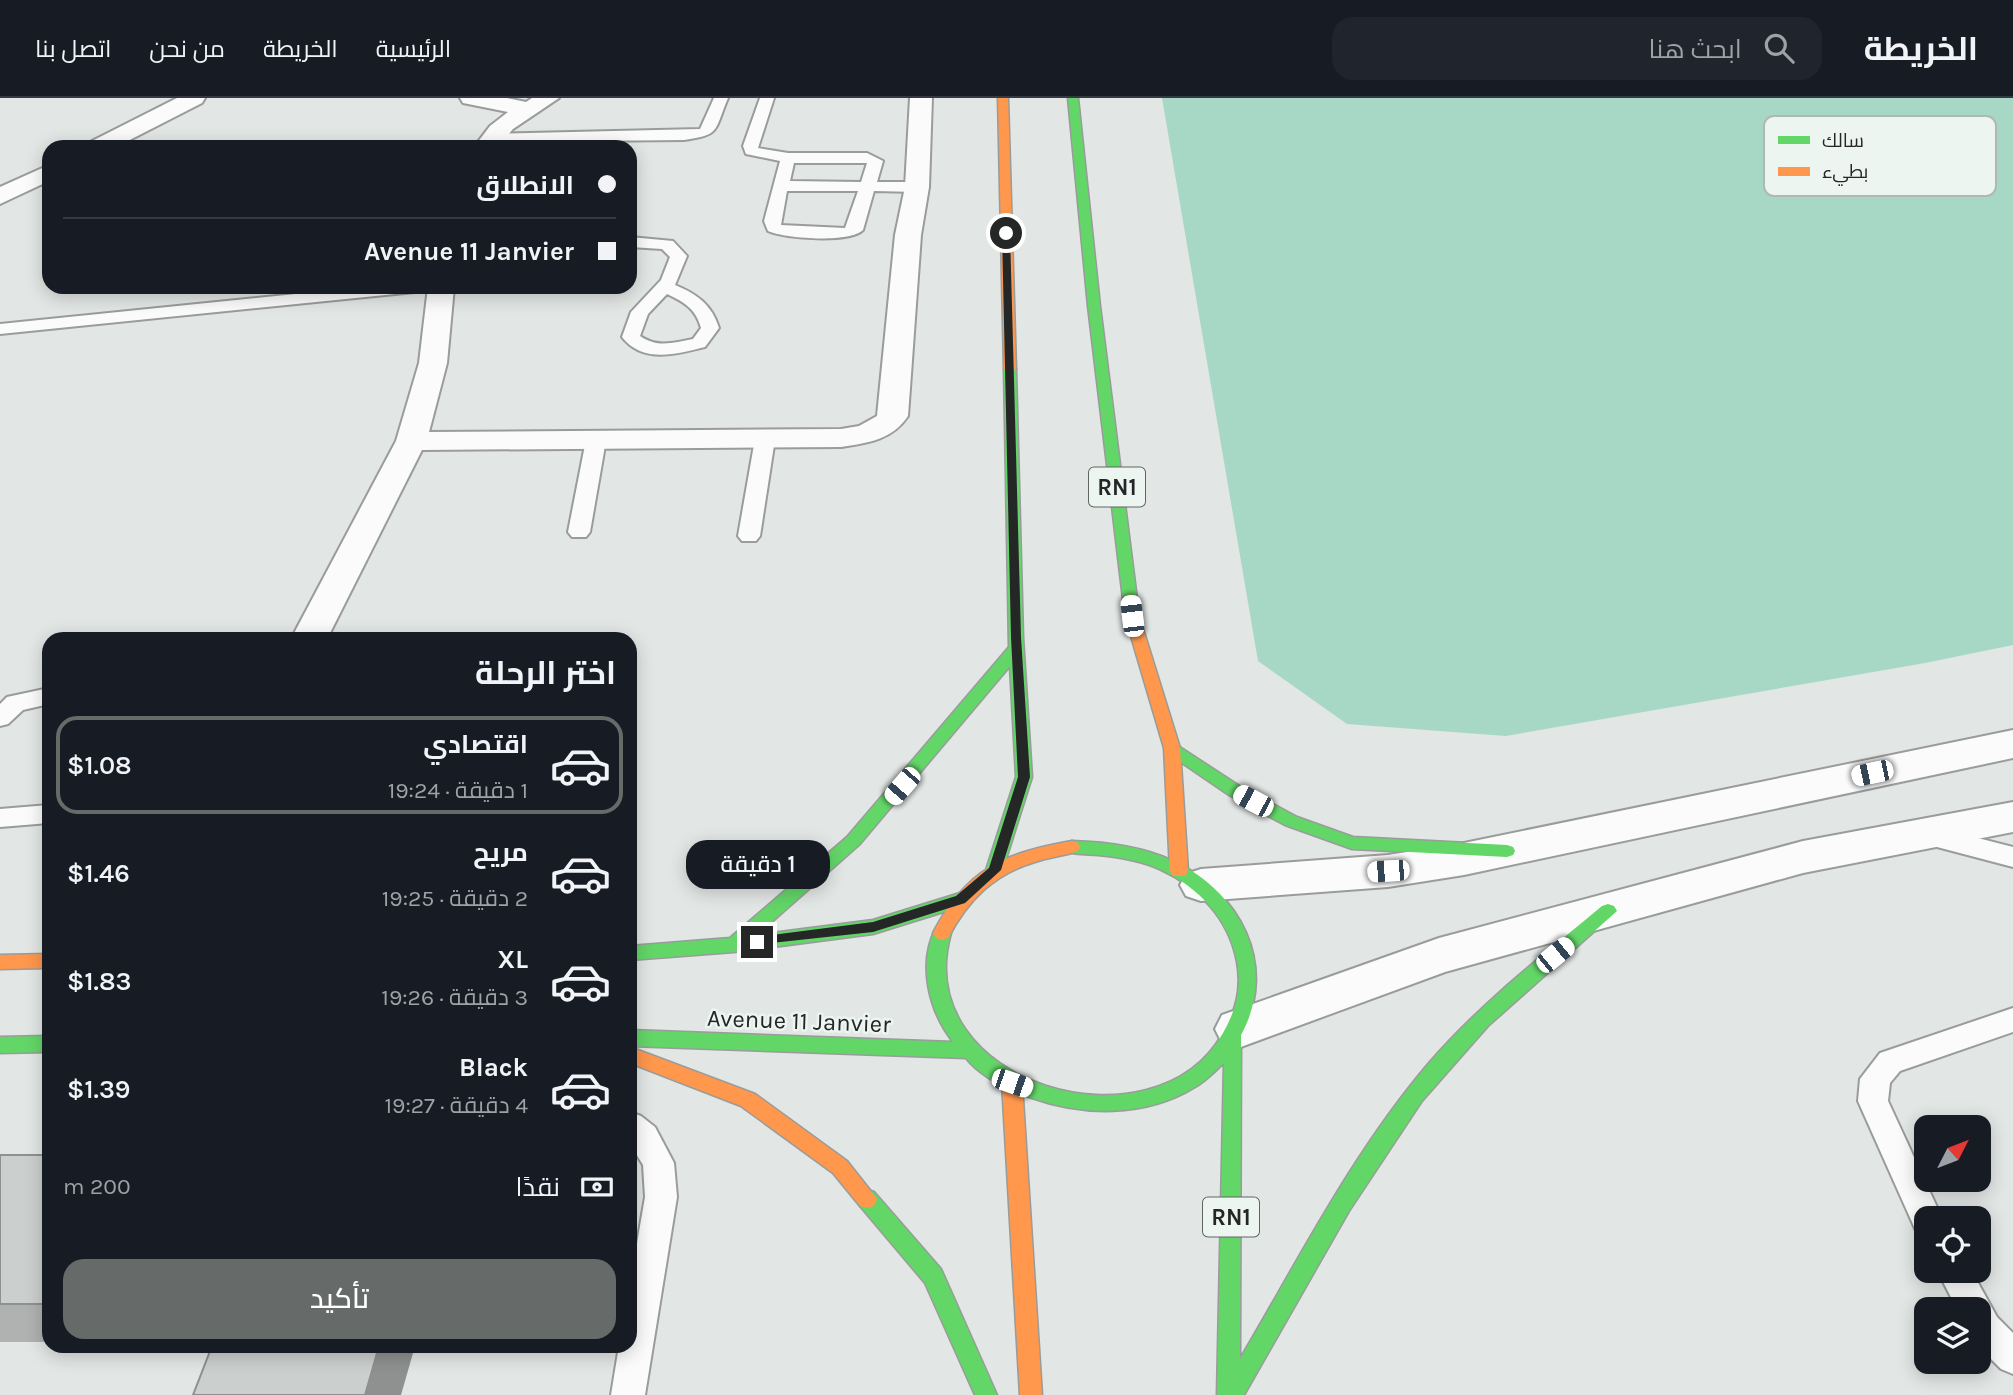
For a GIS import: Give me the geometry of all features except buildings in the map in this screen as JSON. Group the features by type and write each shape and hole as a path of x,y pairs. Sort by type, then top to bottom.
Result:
{"main road":[{"path":"995,870 1024,777 1017,649 1003,98"},
{"name":"RN1","path":"1073,98 1094,306 1132,616 1171,748 1190,878"},
{"path":"734,945 853,841 1017,649"},
{"path":"1171,748 1235,791 1291,821 1352,843 1507,851"},
{"name":"RN1","path":"1100,847 1128,851 1190,878 1232,920 1249,961 1249,1005 1236,1034 1204,1072 1163,1094 1112,1104 1061,1100 1012,1083 987,1069 966,1050 942,1013 934,972 940,934 960,900 995,870 1045,851 1100,847"},
{"path":"637,952 734,945 873,927 960,900"},
{"path":"1230,1395 1352,1189 1416,1094 1472,1032 1518,987 1608,911"},
{"path":"0,962 42,961"},
{"name":"RN1","path":"1230,1395 1236,1034"},
{"name":"Avenue 11 Janvier","path":"637,1038 966,1050"},
{"path":"0,1045 42,1044"},
{"path":"637,1058 748,1100 840,1167 933,1276 986,1395"},
{"path":"1012,1083 1031,1395"}],"street":[{"path":"112,140 194,98"},
{"path":"471,98 539,103"},
{"path":"411,441 841,438 871,433 886,425 893,416 908,235 917,187 921,98"},
{"path":"491,140 507,121 539,103"},
{"path":"0,197 42,176"},
{"path":"314,632 411,441 433,363 439,294"},
{"path":"1190,878 1388,871 1507,851 2013,744"},
{"path":"1236,1034 1439,956 1803,857 2013,817"}],"lane":[{"path":"554,140 706,133 721,98"},
{"path":"767,98 750,146 751,151 788,158 867,158 875,161 855,230 847,233 781,231 774,228 772,221 788,158"},
{"path":"782,186 917,187"},
{"path":"637,242 667,244 679,256 669,282 664,287"},
{"path":"0,329 346,294"},
{"path":"749,536 765,439"},
{"path":"579,532 596,440"},
{"path":"1,716 15,703 42,697"},
{"path":"0,818 42,815"},
{"path":"1927,835 2013,858"},
{"path":"1921,1206 1873,1101 1875,1079 1890,1062 2013,1020"},
{"path":"637,1132 644,1137 658,1163 661,1197 637,1341"},
{"path":"1991,1335 2013,1357"},
{"path":"628,1395 635,1353"}],"green space":[{"path":"1162,98 2013,98 2013,645 1925,663 1506,736 1347,724 1258,661"}],"traffic: fast":[{"path":"1073,98 1094,306 1130,599"},
{"path":"995,870 1024,777 1016,637 1010,369"},
{"path":"734,945 853,841 1016,649"},
{"path":"1172,748 1235,791 1291,821 1352,843 1507,851"},
{"path":"942,933 936,980 941,1003 951,1025 978,1059 1015,1084 1057,1099 1103,1104 1148,1098 1188,1082 1221,1054 1243,1015 1248,991 1247,968 1242,945 1232,923 1202,886 1163,863 1119,851 1072,847"},
{"path":"637,952 734,945 873,927 960,900"},
{"path":"1231,1395 1342,1204 1389,1130 1415,1095 1482,1020 1608,911"},
{"path":"637,1038 966,1050"},
{"path":"1228,1395 1234,1039"},
{"path":"0,1045 42,1044"},
{"path":"867,1199 933,1276 986,1395"}],"traffic: slow":[{"path":"1003,98 1010,369"},
{"path":"1130,599 1132,616 1172,748 1179,871"},
{"path":"942,933 964,897 994,872 1031,856 1072,847"},
{"path":"0,962 42,961"},
{"path":"637,1058 748,1100 840,1167 867,1199"},
{"path":"1012,1083 1031,1395"}],"route":[{"path":"757,942 873,927 960,900 995,870 1024,777 1016,637 1006,233"}]}
